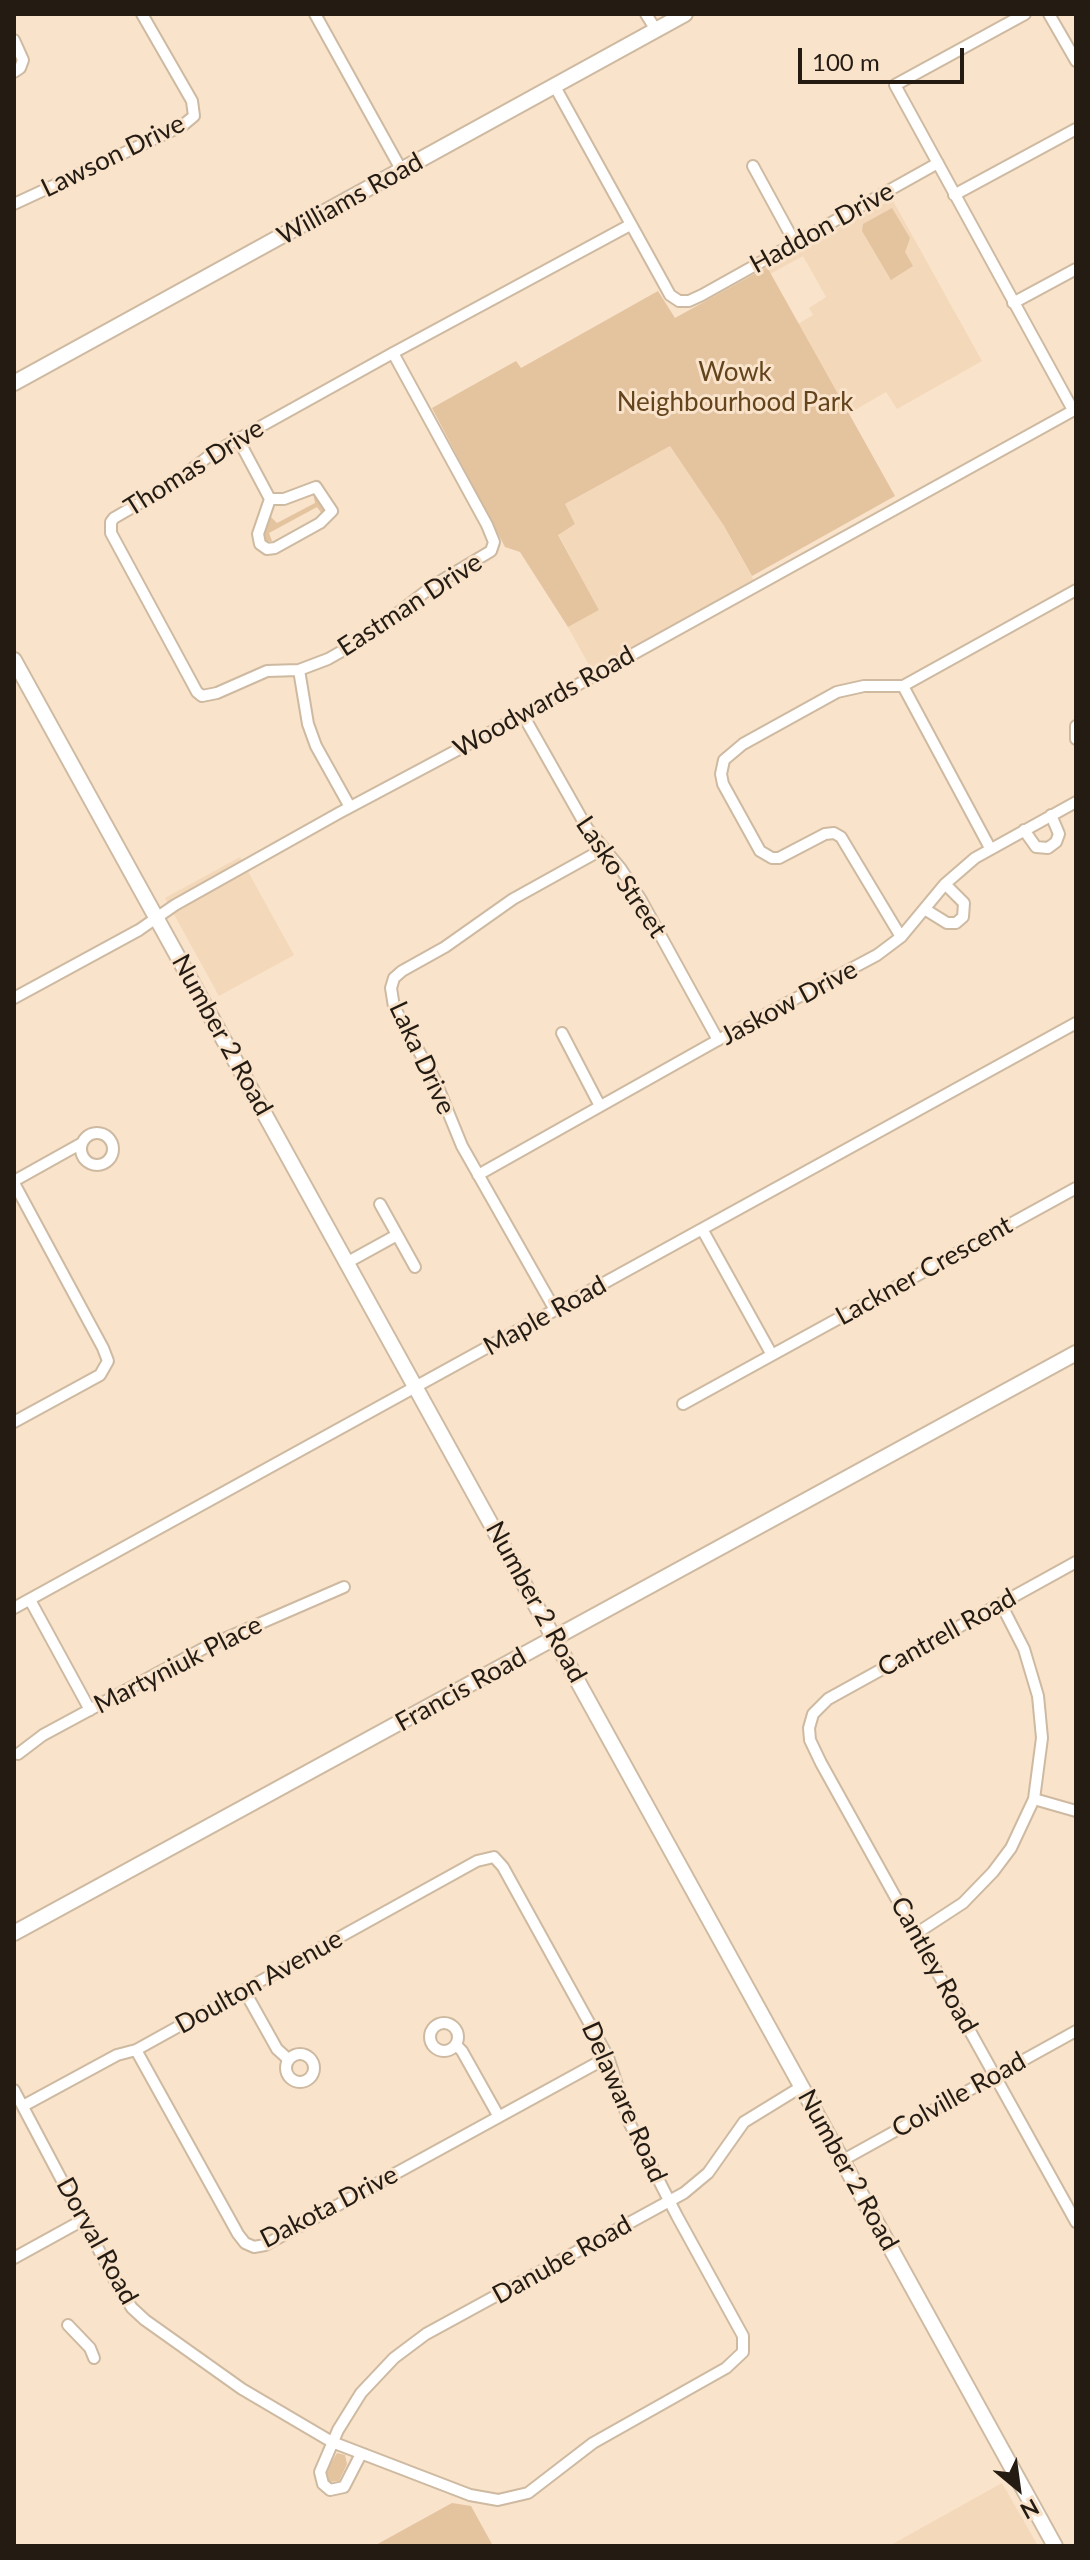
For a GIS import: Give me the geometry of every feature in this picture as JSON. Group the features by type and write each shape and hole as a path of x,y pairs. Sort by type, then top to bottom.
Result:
{"main road":[{"name":"Williams Road","path":"14,383 685,14"},
{"name":"Number 2 Road","path":"14,660 1055,2546"},
{"name":"Francis Road","path":"14,1933 1076,1353"}],"street":[{"name":"Lawson Drive","path":"14,204 182,126 194,116 192,101 142,14"},
{"path":"315,14 402,171"},
{"path":"646,14 656,30"},
{"path":"1025,14 895,85 1074,409"},
{"path":"1049,14 1076,61"},
{"path":"14,40 23,60 14,72"},
{"name":"Haddon Drive","path":"554,85 670,295 679,301 689,301 702,295 938,163"},
{"path":"954,195 1076,129"},
{"path":"753,166 795,243"},
{"name":"Thomas Drive","path":"299,670 267,671 209,696 197,692 111,533 111,522 119,514 171,485 213,453 630,225"},
{"path":"1013,303 1076,269"},
{"name":"Eastman Drive","path":"299,670 328,659 367,637 434,585 491,551 494,542 393,353"},
{"name":"Woodwards Road","path":"14,998 350,807 523,715 1074,409"},
{"path":"238,439 270,499 258,534 260,544 267,549 275,548 320,523 332,511 316,487 290,498 270,499"},
{"path":"901,937 841,837 834,833 825,834 785,856 772,858 755,845 729,796 721,774 724,760 735,749 837,692 864,686 903,686 1076,590"},
{"path":"299,670 308,724 316,746 350,807"},
{"path":"903,686 990,848"},
{"name":"Lasko Street","path":"523,715 575,810 635,890 718,1040"},
{"path":"1076,726 1076,739"},
{"name":"Jaskow Drive","path":"478,1175 718,1040 870,960 901,937 966,864 1076,802"},
{"path":"1024,830 1036,847 1048,848 1056,842 1059,834 1051,815"},
{"name":"Laka Drive","path":"555,1310 462,1146 435,1080 394,1007 391,988 394,978 513,899 603,849"},
{"path":"926,910 947,923 956,923 963,917 964,903 945,884"},
{"name":"Maple Road","path":"14,1608 1076,1023"},
{"path":"562,1033 600,1106"},
{"path":"14,1422 109,1370 106,1352 14,1182 82,1143"},
{"name":"Lackner Crescent","path":"683,1404 1076,1188"},
{"path":"380,1204 415,1267"},
{"path":"702,1229 772,1355"},
{"path":"348,1262 397,1235"},
{"name":"Cantrell Road","path":"819,1705 1076,1562"},
{"name":"Martyniuk Place","path":"18,1754 43,1735 208,1646 344,1587"},
{"path":"30,1600 90,1710"},
{"path":"917,1933 963,1903 989,1877 1011,1848 1034,1799 1041,1752 1040,1707 1024,1649 1001,1604"},
{"name":"Cantley Road","path":"819,1705 809,1728 812,1746 1076,2222"},
{"path":"1034,1799 1076,1811"},
{"name":"Doulton Avenue","path":"23,2106 117,2055 136,2050 477,1861 494,1857"},
{"name":"Delaware Road","path":"494,1857 503,1867 608,2057 629,2122 743,2336 743,2352"},
{"path":"244,1990 277,2049 288,2059"},
{"name":"Colville Road","path":"843,2160 1076,2031"},
{"path":"456,2045 499,2117"},
{"name":"Dakota Drive","path":"136,2050 238,2234 245,2243 254,2247 265,2245 608,2057"},
{"name":"Danube Road","path":"332,2442 368,2384 409,2346 684,2193 708,2173 744,2122 801,2087"},
{"name":"Dorval Road","path":"14,2090 120,2290 145,2320 242,2389 332,2442 470,2495 511,2499 528,2493 593,2443 726,2368 743,2352"},
{"path":"14,2258 83,2220"},
{"path":"68,2325 90,2348 94,2358"},
{"path":"332,2442 320,2472 323,2484 330,2490 344,2487 361,2454"}],"shaded area":[{"path":"892,199 982,361 897,409 886,392 848,414 798,324 813,315 809,308 826,297 803,256 770,274 767,267"},
{"path":"670,446 724,526 756,584 594,674 568,627 599,610 558,534 575,524 565,504"},
{"path":"240,857 294,955 219,996 165,898"},
{"path":"1002,2483 1038,2546 889,2546"}],"green space":[{"path":"892,208 910,238 905,252 913,266 891,280 862,231 863,224"},
{"name":"Wowk Neighbourhood Park","path":"767,267 895,496 752,576 724,526 670,446 565,504 575,524 558,535 599,610 568,627 520,552 505,547 432,408 516,361 521,368 658,291 675,318"},
{"path":"313,493 316,493 325,513 322,514 317,507 269,533 272,541 266,542 263,535 270,516 277,523 315,503"},
{"path":"337,2453 345,2455 347,2464 339,2481 329,2482 325,2473"},
{"path":"452,2503 471,2506 493,2546 374,2546"}]}
